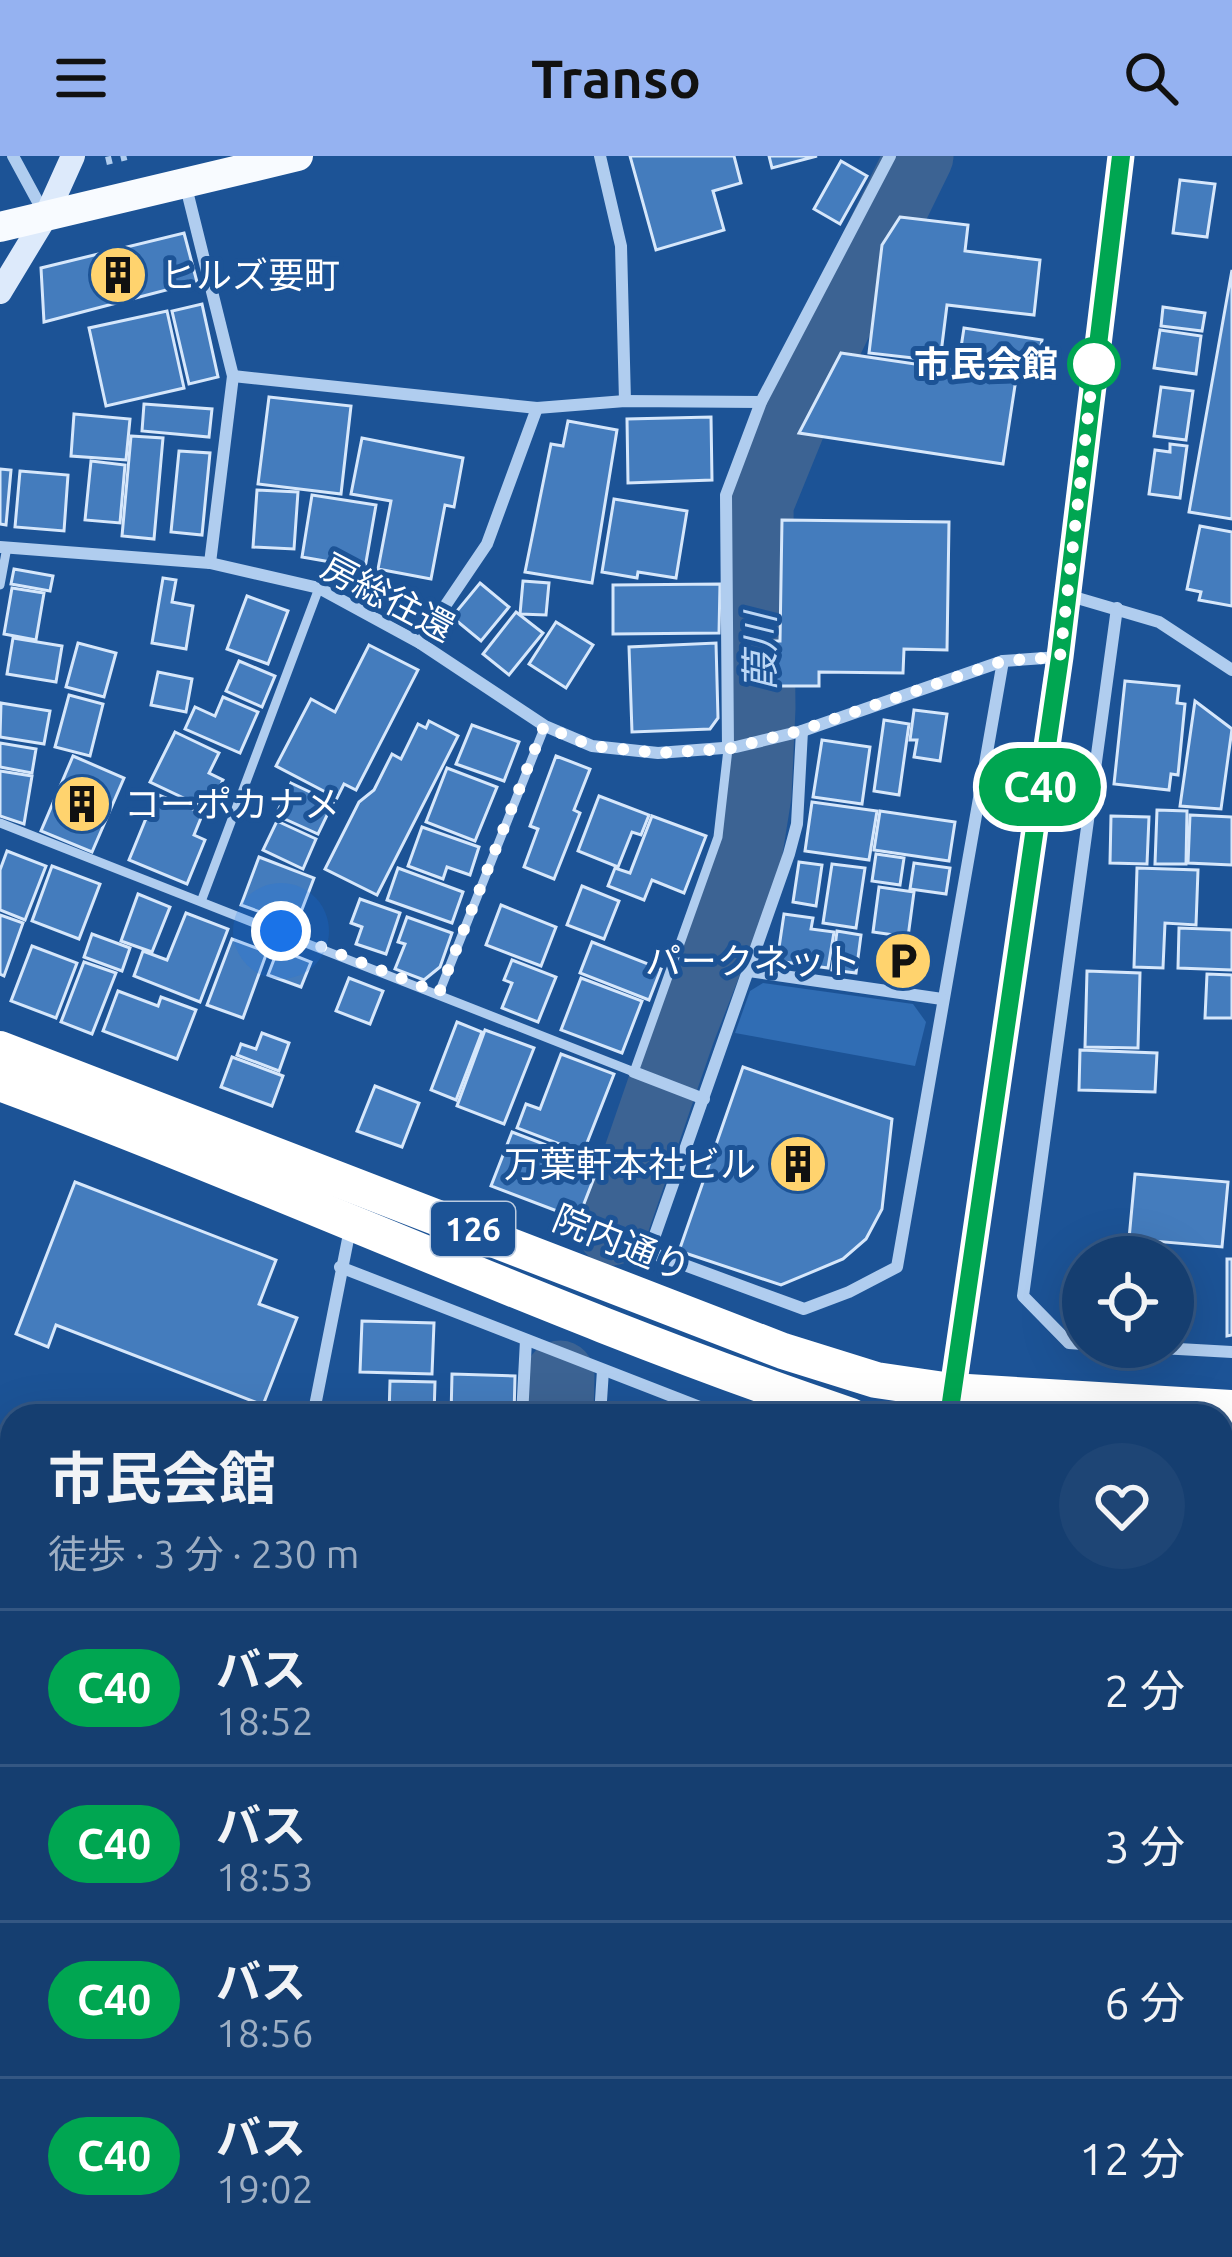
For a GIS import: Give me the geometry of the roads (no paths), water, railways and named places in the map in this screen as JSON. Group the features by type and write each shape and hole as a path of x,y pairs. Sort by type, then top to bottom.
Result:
{"highway":[{"name":"院内通り","path":"0,1049 783,1351 950,1403"},
{"name":"126","path":"0,1083 179,1150 547,1304 818,1404"},
{"name":"126","path":"950,1403 1006,1404"}],"main road":[{"path":"0,227 298,156"}],"street":[{"path":"14,156 46,216"},
{"path":"0,292 46,216 73,156"},
{"path":"600,156 621,246 625,401"},
{"path":"732,748 726,495 760,402 890,156"},
{"path":"950,1403 1060,657 1121,156"},
{"path":"184,182 233,376 211,562"},
{"path":"233,376 537,408 625,401 760,402"},
{"path":"420,643 487,544 537,408"},
{"name":"房総往還","path":"3,547 211,562 319,588 420,643 544,726 592,746 658,753 732,748 802,730"},
{"path":"1066,595 1159,622 1232,670"},
{"path":"1062,1336 1023,1296 1118,608"},
{"path":"1003,661 897,1267 804,1310 650,1252 796,824 802,730 1003,661 1060,657"},
{"path":"749,971 942,999"},
{"path":"634,1072 704,1099"},
{"path":"316,1404 351,1222"},
{"path":"340,1267 691,1404"},
{"path":"523,1404 526,1340"},
{"path":"1194,1350 1232,1352"},
{"path":"601,1404 602,1370"}],"lane":[{"path":"0,584 3,547"},
{"path":"202,899 319,588"},
{"path":"439,993 544,726"},
{"path":"0,823 634,1072 718,837 732,748"}],"waterway":[{"name":"葭川","path":"612,1231 681,1031 746,864 757,795 761,708 759,504 809,381 919,156"},
{"name":"葭川","path":"559,1404 560,1375"}],"place":[{"name":"ヒルズ要町","path":"118,275"},
{"name":"市民会館","path":"1094,364"},
{"name":"コーポカナメ","path":"82,804"},
{"name":"パークネット","path":"903,961"},
{"name":"万葉軒本社ビル","path":"798,1164"}]}
